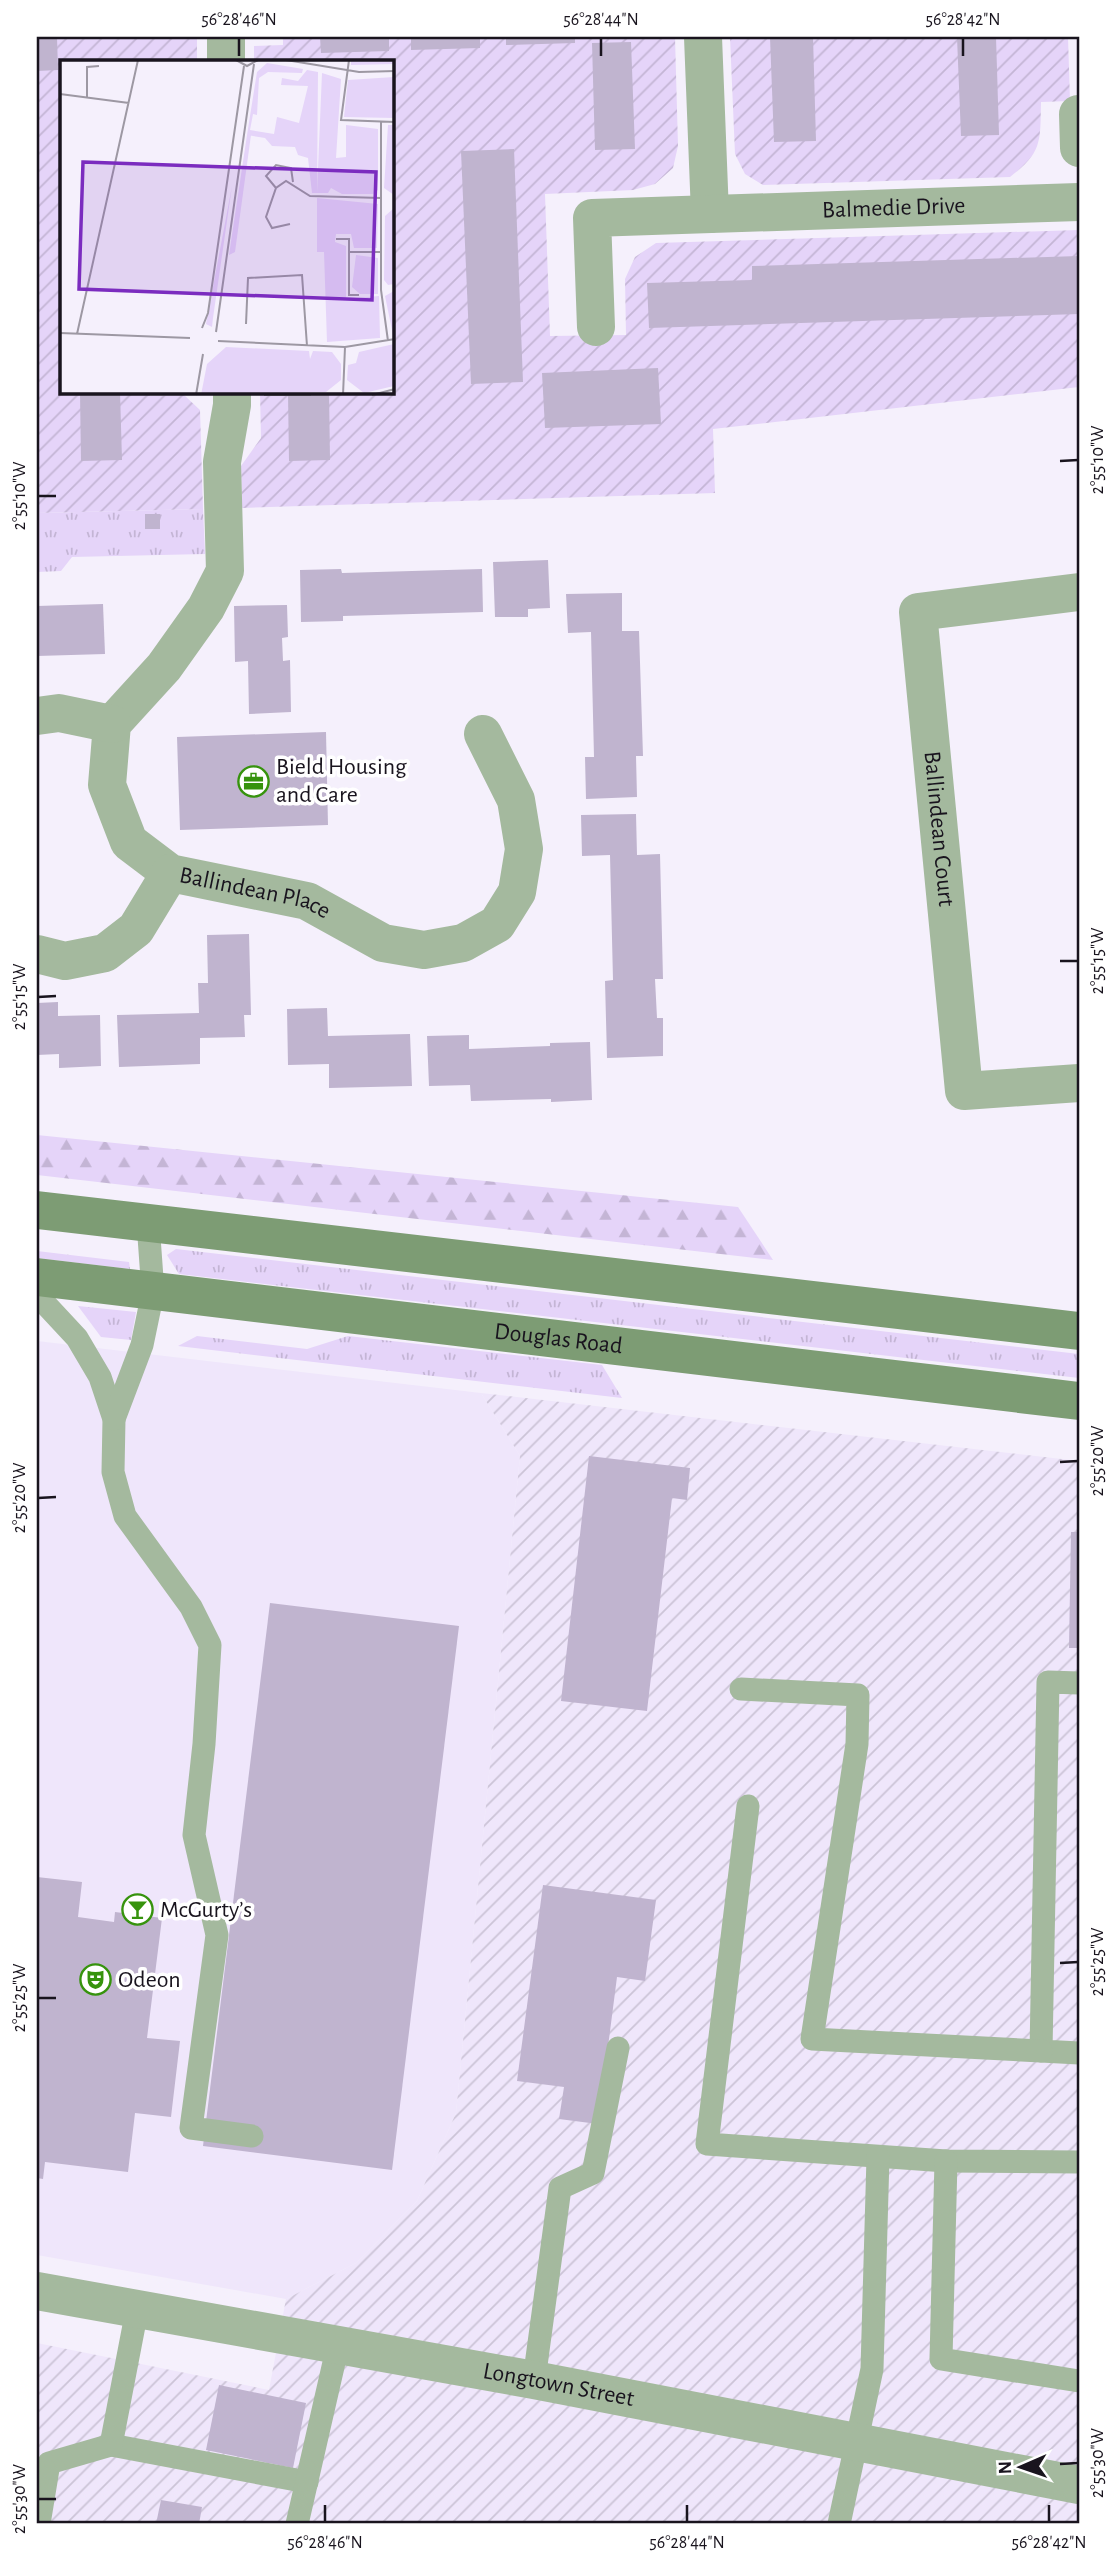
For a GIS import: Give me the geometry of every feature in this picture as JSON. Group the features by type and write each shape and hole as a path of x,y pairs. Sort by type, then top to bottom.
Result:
{"main road":[{"path":"37,1210 1079,1331"},
{"name":"Douglas Road","path":"37,1277 1079,1401"}],"street":[{"path":"226,37 226,60"},
{"path":"703,37 710,214"},
{"name":"Balmedie Drive","path":"596,327 592,218 1079,202"},
{"path":"37,716 59,713 112,724 164,667 206,608 225,571 222,461 232,394"},
{"name":"Ballindean Court","path":"1079,592 918,612 964,1091 1079,1083"},
{"name":"Ballindean Place","path":"112,724 107,785 130,842 170,873 307,901 383,943 424,950 463,943 497,923 517,892 524,849 516,800 483,734"},
{"path":"37,954 65,961 105,953 136,929 170,873"},
{"name":"Longtown Street","path":"37,2291 534,2380 1079,2484"}],"lane":[{"path":"114,1419 142,1345 153,1292 148,1223"},
{"path":"37,1295 77,1338 100,1377 114,1419 113,1472 125,1516 191,1607 210,1644 204,1744 194,1835 216,1935 191,2128 252,2136"},
{"path":"1041,2051 1048,1682 1079,1683"},
{"path":"741,1689 858,1695 858,1744 812,2039 1079,2053"},
{"path":"748,1806 707,2144 946,2161 1079,2162"},
{"path":"534,2380 559,2188 593,2173 618,2048"},
{"path":"839,2524 872,2370 878,2157"},
{"path":"946,2161 941,2359 1079,2381"},
{"path":"111,2445 137,2310"},
{"path":"297,2524 338,2345"},
{"path":"39,2524 49,2463 111,2445 307,2482"}],"shaded area":[{"path":"37,1341 481,1393 520,1456 456,2113 417,2201 356,2263 286,2299 37,2255"},
{"path":"481,1393 1079,1461 1079,2524 37,2524 37,2343 269,2390 286,2299 356,2263 417,2201 456,2113 520,1456"}],"green space":[{"path":"37,37 197,37 197,60 60,60 60,394 184,395 200,410 203,509 37,513"},
{"path":"283,37 675,37 678,146 673,168 655,184 633,190 545,194 550,336 626,335 625,279 635,257 656,243 1079,230 1079,387 713,429 715,493 242,508 241,466 261,438 260,394 394,394 394,60 254,60 254,46 283,45"},
{"path":"730,37 1068,37 1070,101 1041,102 1038,145 1029,160 1010,177 763,185 745,174 735,154"},
{"path":"203,509 205,554 72,557 61,571 37,572 37,513"},
{"path":"37,1135 738,1207 773,1260 37,1175"},
{"path":"176,1249 1079,1354 1079,1378 179,1274 167,1255"},
{"path":"37,1251 129,1262 130,1269 37,1258"},
{"path":"78,1306 136,1312 131,1340 101,1337"},
{"path":"197,1336 307,1349 348,1336 602,1365 622,1398 178,1346"}],"building":[{"path":"37,37 57,37 58,70 37,71"},
{"path":"320,37 389,37 389,51 321,53"},
{"path":"411,37 480,37 480,48 411,50"},
{"path":"506,37 575,37 575,43 506,45"},
{"path":"770,37 813,37 816,141 774,142"},
{"path":"957,37 996,37 999,135 961,136"},
{"path":"631,42 635,149 595,150 592,43"},
{"path":"514,149 523,382 471,384 461,151"},
{"path":"1079,256 1079,314 649,328 647,283 752,280 752,266"},
{"path":"658,368 661,424 545,428 542,373"},
{"path":"80,394 120,394 122,460 81,461"},
{"path":"288,394 329,394 330,460 289,461"},
{"path":"145,514 160,514 160,529 145,529"},
{"path":"548,560 550,608 528,609 528,617 495,617 493,562"},
{"path":"341,569 342,573 482,569 483,612 343,616 343,621 301,622 300,570"},
{"path":"622,593 622,631 639,631 643,756 636,756 637,797 586,799 585,757 594,757 591,632 568,633 566,594"},
{"path":"103,604 105,654 37,656 37,606"},
{"path":"287,605 288,637 282,638 283,661 290,660 291,712 249,714 248,661 235,662 234,606"},
{"name":"Bield Housing and Care","path":"326,732 328,825 180,830 177,737"},
{"path":"636,814 637,855 660,854 663,979 655,979 657,1018 663,1018 663,1056 607,1058 605,981 613,980 610,855 582,856 581,815"},
{"path":"249,934 251,1015 244,1015 245,1037 200,1038 200,1064 119,1067 117,1015 199,1013 198,983 208,983 207,935"},
{"path":"58,1002 58,1016 100,1015 101,1066 59,1068 59,1054 37,1055 37,1003"},
{"path":"327,1008 328,1036 410,1034 412,1086 329,1088 329,1064 288,1065 287,1009"},
{"path":"469,1035 469,1049 590,1042 592,1100 471,1101 470,1085 429,1086 427,1036"},
{"path":"589,1456 690,1468 687,1500 672,1498 647,1711 561,1701"},
{"path":"1071,1532 1079,1532 1079,1648 1069,1648"},
{"path":"270,1603 459,1626 392,2170 203,2146"},
{"name":"Odeon","path":"37,1877 82,1882 78,1917 114,1922 115,1912 162,1918 147,2038 180,2041 171,2117 135,2113 128,2172 45,2162 43,2179 37,2178"},
{"path":"543,1885 656,1900 645,1981 617,1977 598,2124 559,2119 564,2087 517,2081"},
{"path":"219,2385 306,2403 293,2468 206,2450"},
{"path":"161,2500 202,2507 199,2524 156,2524"}],"place":[{"name":"Bield Housing and Care","path":"253,781"},
{"name":"McGurty’s","path":"137,1910"},
{"name":"Odeon","path":"95,1980"}]}
